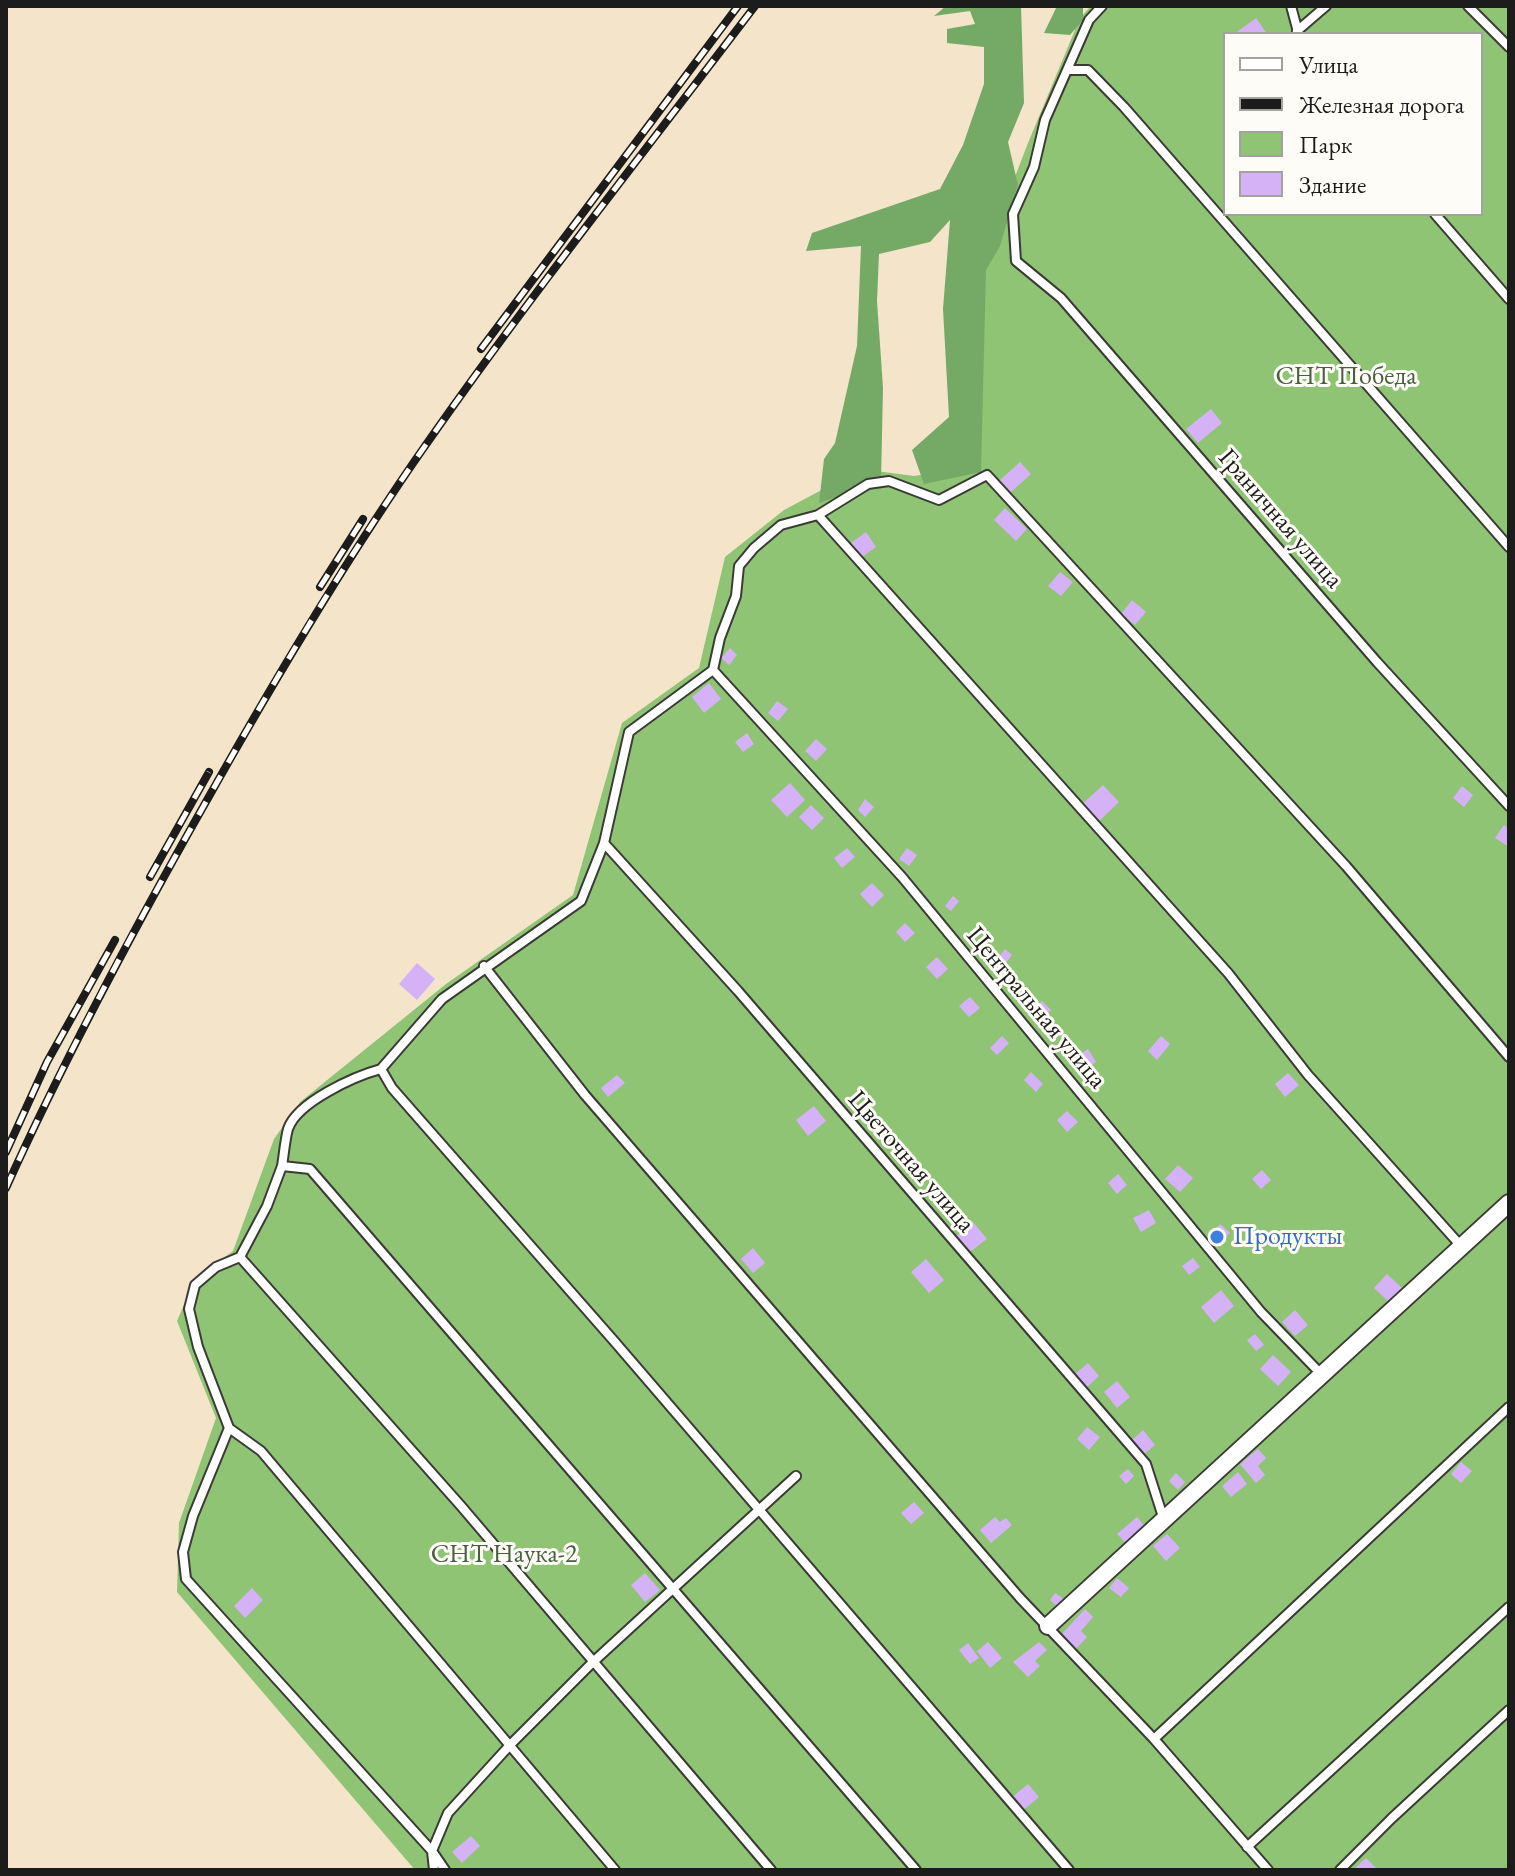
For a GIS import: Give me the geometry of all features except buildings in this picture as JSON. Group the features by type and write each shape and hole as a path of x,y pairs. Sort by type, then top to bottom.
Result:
{"street":[{"path":"1048,1626 1509,1203"}],"lane":[{"path":"1102,6 1089,20 1068,70 1088,70 1124,107 1509,547"},
{"path":"1291,6 1298,32 1326,6"},
{"path":"1468,6 1509,47"},
{"name":"Граничная улица","path":"1068,70 1045,120 1034,167 1013,214 1016,261 1061,298 1377,662 1509,806"},
{"path":"1437,216 1509,299"},
{"path":"615,1870 261,1451 229,1428 198,1347 189,1309 195,1285 216,1267 240,1257 267,1206 282,1166 289,1126 303,1108 360,1075 381,1069 442,999 484,966 581,901 604,843 629,732 713,670 720,638 736,596 739,566 754,548 781,525 818,515 868,484 889,481 939,500 987,475 1346,866 1509,1057"},
{"path":"818,515 1218,961 1308,1075 1462,1247"},
{"name":"Центральная улица","path":"713,670 902,877 1261,1312 1322,1376"},
{"name":"Цветочная улица","path":"604,843 738,991 1146,1464 1164,1520"},
{"path":"484,966 596,1107 1010,1587 1154,1739 1268,1870"},
{"path":"381,1069 392,1088 1069,1870"},
{"path":"282,1166 310,1169 916,1870"},
{"path":"240,1257 461,1506 771,1870"},
{"path":"1154,1739 1509,1407"},
{"path":"229,1428 193,1516 183,1552 186,1579 432,1851 445,1870"},
{"path":"434,1870 432,1851 448,1813 510,1745 593,1662 796,1476"},
{"path":"1247,1847 1509,1607"},
{"path":"1340,1870 1509,1710"}],"green space":[{"path":"946,6 1021,6 1024,103 1008,142 1018,185 1000,246 986,270 981,472 924,484 912,450 949,417 943,309 950,220 930,242 879,254 877,301 883,388 881,481 819,503 824,459 835,443 857,346 861,246 806,251 812,233 940,189 963,145 984,84 984,47 947,43 947,29 975,24 970,11 934,16"},
{"path":"1057,6 1083,6 1083,20 1070,35 1044,33"},
{"path":"1091,6 1509,6 1509,1870 415,1870 177,1592 179,1523 216,1418 177,1321 195,1279 233,1251 274,1139 300,1102 446,984 573,895 622,723 699,668 725,557 784,510 861,469 914,476 969,467 982,262 1080,18"}],"railway":[{"path":"481,349 738,6"},
{"path":"6,1188 77,1040 154,896 339,576 425,446 505,334 755,6"},
{"path":"320,587 363,519"},
{"path":"150,877 209,772"},
{"path":"6,1152 47,1062 115,940"}],"place":[{"name":"Продукты","path":"1217,1237"}],"park label":[{"name":"СНТ Победа","path":"1346,377"},
{"name":"СНТ Наука-2","path":"504,1555"}]}
